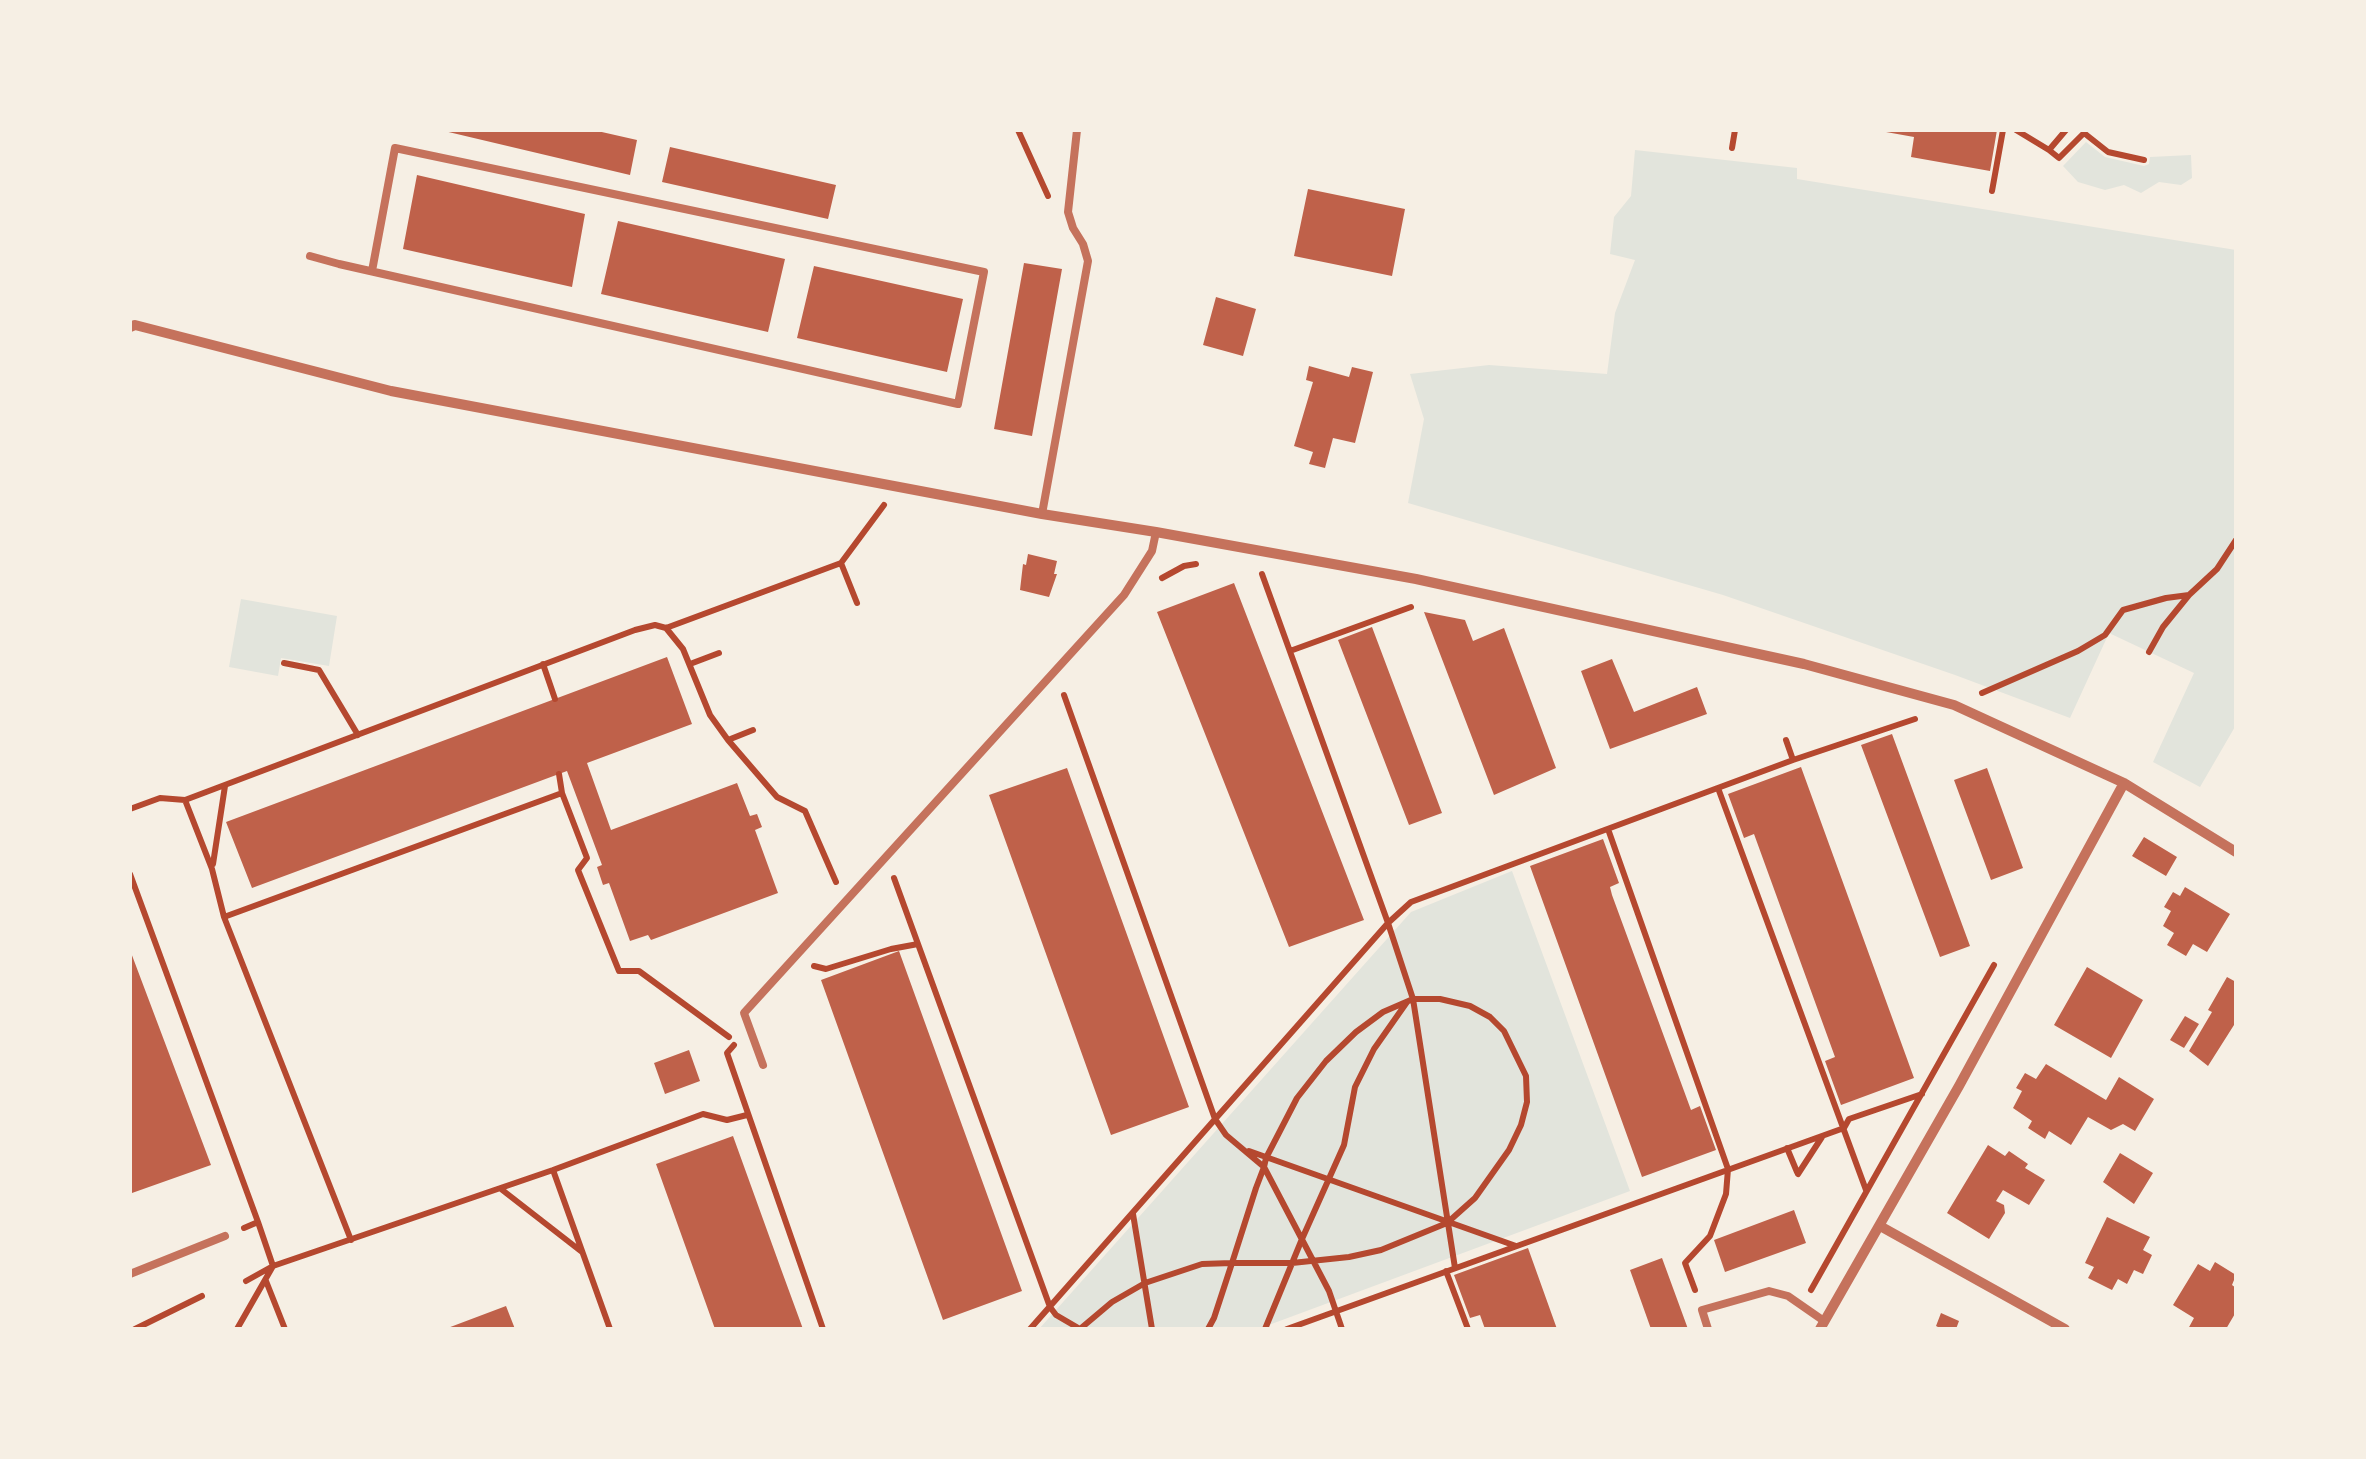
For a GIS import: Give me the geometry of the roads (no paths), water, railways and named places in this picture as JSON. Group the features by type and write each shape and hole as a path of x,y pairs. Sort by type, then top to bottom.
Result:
{"street":[{"path":"130,327 135,325 391,390 1042,514 1416,580 1804,664 1954,705 2124,784 2236,852"},
{"path":"1822,1325 2124,784"},
{"path":"1880,1226 2065,1329"}],"lane":[{"path":"1042,514 1088,261 1068,212 1077,130"},
{"path":"310,256 372,271 958,404 984,272 395,148 372,271"},
{"path":"763,1065 744,1012 1124,595 1152,550 1156,532"},
{"path":"130,1274 225,1236"},
{"path":"1708,1329 1702,1310 1769,1291 1788,1296 1822,1325"}]}
